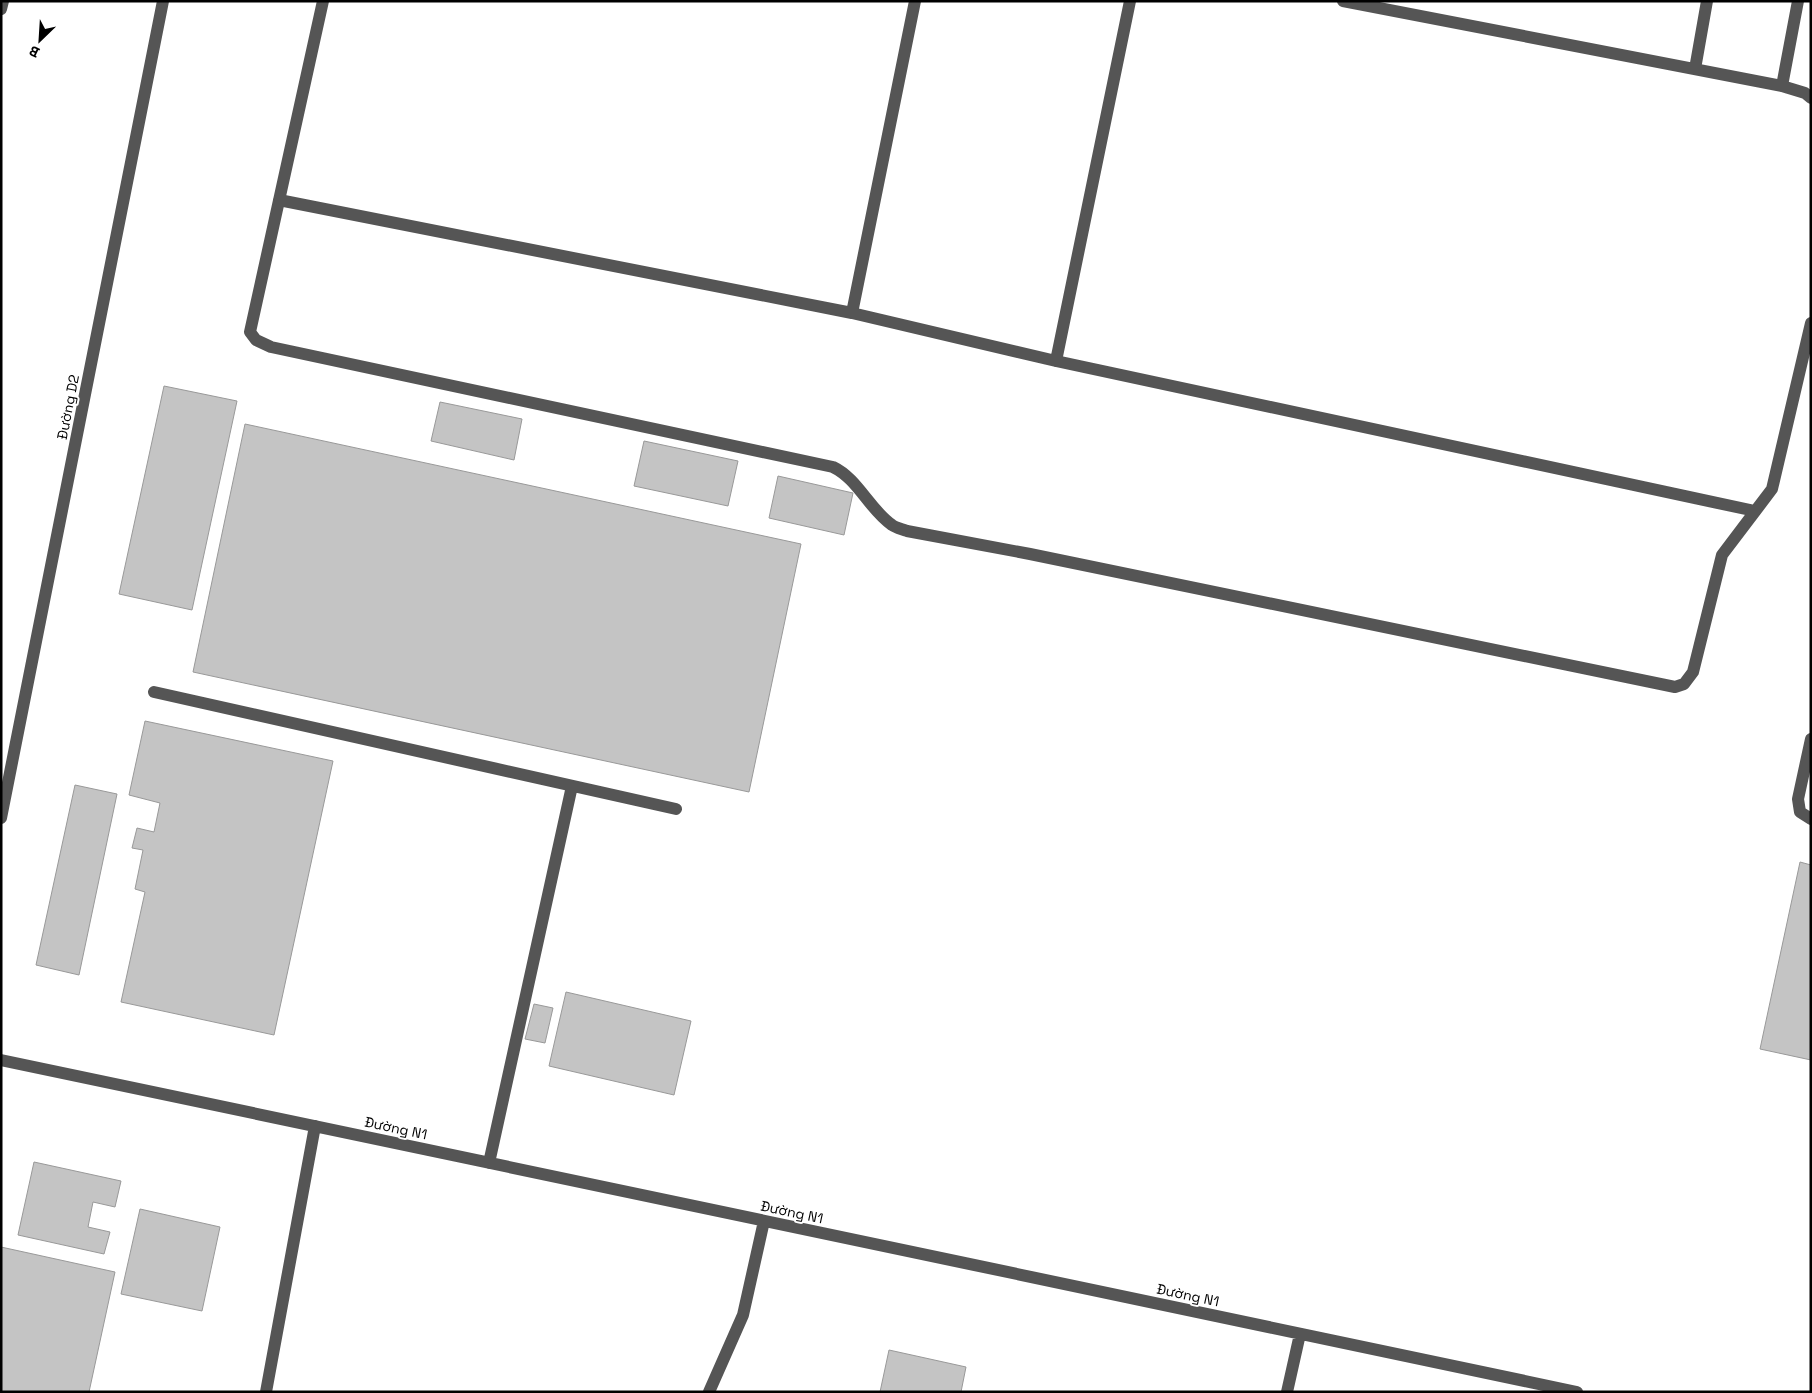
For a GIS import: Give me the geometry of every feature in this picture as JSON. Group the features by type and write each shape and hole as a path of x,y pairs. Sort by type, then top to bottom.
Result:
{"street":[{"path":"1,9 3,1"},
{"name":"Đường D2","path":"1,818 163,1"},
{"path":"323,1 250,332 256,340 271,347 833,467 841,471 852,481 892,525 907,531 1030,554 1675,687 1684,684 1693,672 1722,554 1772,489 1811,323"},
{"path":"852,313 915,1"},
{"path":"1056,362 1130,1"},
{"path":"1343,1 1782,86 1805,93 1811,98"},
{"path":"1695,69 1707,1"},
{"path":"1782,86 1798,1"},
{"path":"280,200 852,313 1056,362 1755,510"},
{"path":"154,692 676,809"},
{"path":"1811,739 1798,799 1800,812 1811,819"},
{"path":"489,1163 572,786"},
{"name":"Đường N1","path":"1,1060 1577,1392"},
{"path":"266,1392 315,1126"},
{"path":"709,1392 743,1315 764,1221"},
{"path":"1287,1392 1300,1334"}],"building":[{"path":"164,386 237,401 192,610 119,594"},
{"path":"440,402 522,419 514,460 431,441"},
{"path":"245,424 801,544 749,792 193,672"},
{"path":"644,441 738,461 728,506 634,486"},
{"path":"778,476 853,493 844,535 769,518"},
{"path":"145,721 333,761 274,1035 121,1002 145,892 135,889 143,850 132,848 137,828 154,832 160,803 129,795"},
{"path":"75,785 117,794 79,975 36,965"},
{"path":"1800,862 1811,865 1811,1060 1760,1049"},
{"path":"566,992 691,1021 674,1095 549,1066"},
{"path":"534,1004 553,1008 545,1043 525,1039"},
{"path":"34,1162 121,1181 115,1207 93,1202 88,1227 110,1232 104,1254 18,1235"},
{"path":"140,1209 220,1227 202,1311 121,1294"},
{"path":"1,1247 115,1272 89,1392 1,1392"},
{"path":"889,1350 966,1367 961,1392 880,1392"}]}
